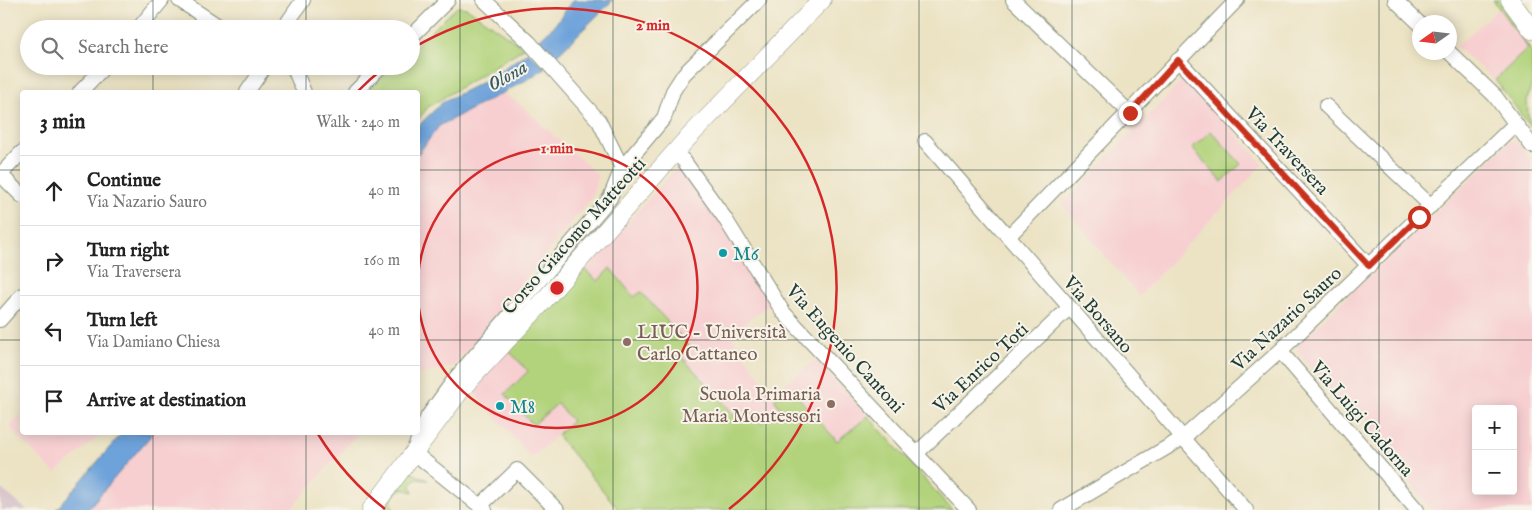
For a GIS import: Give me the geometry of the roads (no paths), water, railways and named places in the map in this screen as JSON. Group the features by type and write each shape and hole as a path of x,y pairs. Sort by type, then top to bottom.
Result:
{"main road":[{"name":"Corso Giacomo Matteotti","path":"372,510 413,452 463,387 540,306 675,153 822,0"},
{"path":"1510,0 1532,30"}],"street":[{"path":"145,20 162,0"},
{"path":"178,0 209,20"},
{"path":"289,20 303,0"},
{"path":"420,28 448,0"},
{"path":"484,0 551,65 599,121 622,168"},
{"path":"557,510 516,470 483,508 413,452 428,416 454,380 610,198 622,168 664,118 673,91 684,74 759,0"},
{"path":"1013,0 1130,113"},
{"path":"1009,236 1130,113 1178,60 1237,0"},
{"path":"1395,0 1412,16"},
{"name":"Via Traversera","path":"1178,60 1369,266"},
{"path":"1457,60 1495,96 1532,146"},
{"path":"82,90 96,75"},
{"path":"248,90 259,75"},
{"path":"297,75 303,90"},
{"path":"357,90 372,75"},
{"path":"1326,106 1431,206"},
{"name":"Via Nazario Sauro","path":"1061,510 1183,438 1280,351 1515,124"},
{"name":"Via Borsano","path":"925,141 1009,236 1012,244 1246,510"},
{"name":"Via Eugenio Cantoni","path":"675,153 684,160 724,217 783,312 917,453 968,510"},
{"path":"20,154 0,175 20,194"},
{"path":"0,320 20,297"},
{"name":"Via Enrico Toti","path":"917,453 1069,308"},
{"name":"Via Luigi Cadorna","path":"1280,351 1417,510"},
{"path":"463,387 479,352"}],"water":[{"path":"573,0 613,0 555,57 539,40 554,26"},
{"name":"Olona","path":"528,52 545,68 523,82 439,126 420,151 420,124 444,101 485,81"},
{"path":"120,435 151,435 87,510 56,510"}],"place":[{"name":"M6","path":"723,253"},
{"name":"LIUC - Università Carlo Cattaneo","path":"627,342"},
{"name":"Scuola Primaria Maria Montessori","path":"831,404"},
{"name":"M8","path":"500,406"}]}
